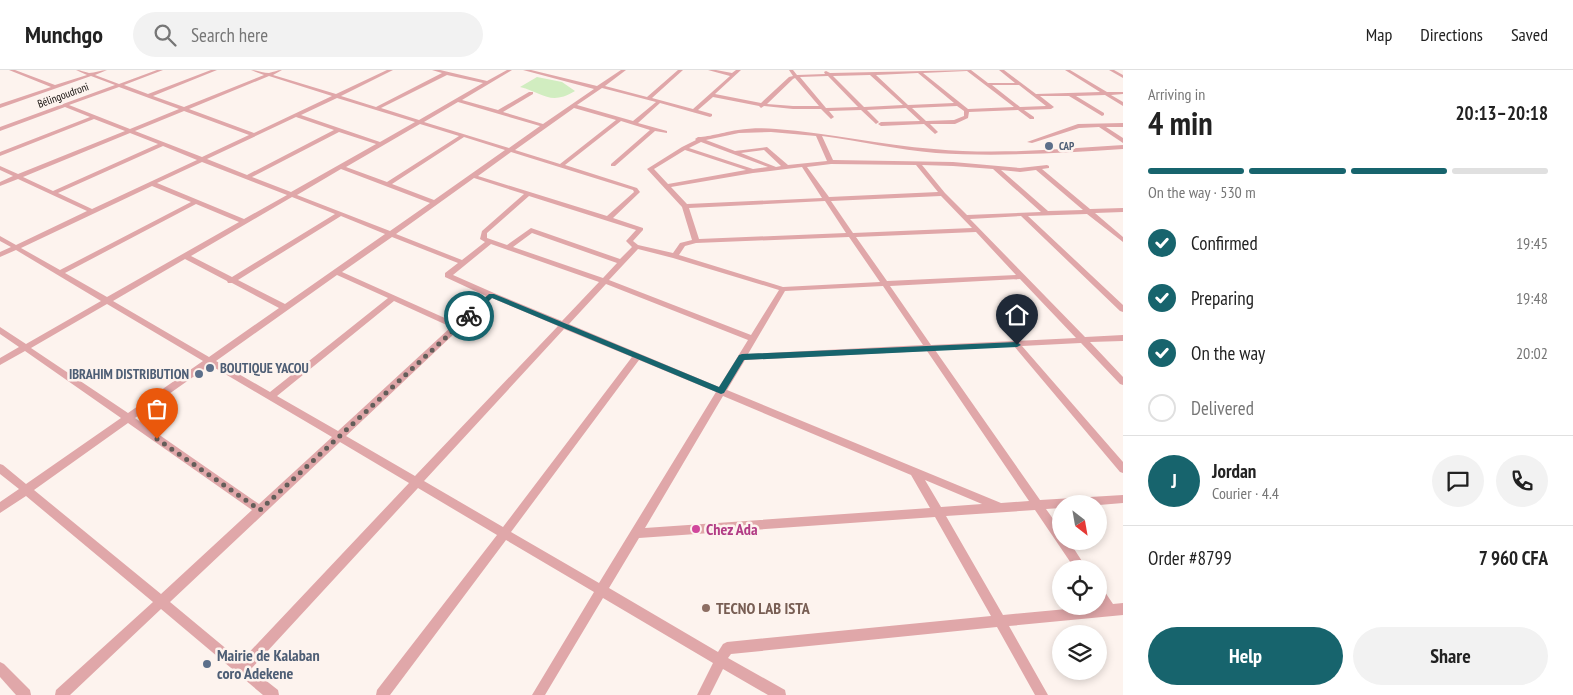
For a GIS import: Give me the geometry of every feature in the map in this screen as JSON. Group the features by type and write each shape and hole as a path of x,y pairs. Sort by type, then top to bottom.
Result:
{"street":[{"path":"12,70 55,87"},
{"path":"78,70 254,135"},
{"path":"0,106 105,70"},
{"name":"Bélingoudroni","path":"1,128 162,70"},
{"path":"148,96 215,70"},
{"path":"253,70 511,149 634,189 637,192 608,218"},
{"path":"0,184 280,70"},
{"path":"0,255 391,70"},
{"path":"434,70 487,83"},
{"path":"0,362 510,70"},
{"path":"525,70 600,87 710,116"},
{"path":"0,508 624,70"},
{"path":"648,99 682,70"},
{"path":"710,70 733,75"},
{"path":"694,111 739,70"},
{"path":"791,70 831,118"},
{"path":"824,70 878,123 955,122 966,117 967,111"},
{"path":"761,106 791,78 797,76 967,70 1032,118"},
{"path":"919,72 967,111 1051,107 1001,70"},
{"path":"1067,70 1123,104"},
{"path":"1111,70 1123,77"},
{"path":"870,72 935,132"},
{"path":"378,108 446,73"},
{"path":"988,84 1019,84"},
{"path":"1037,95 1123,92"},
{"path":"498,112 531,93"},
{"path":"1069,94 1102,114"},
{"path":"712,95 761,106 787,109 958,104"},
{"path":"0,96 13,102"},
{"path":"458,100 544,126"},
{"path":"634,123 660,102"},
{"path":"64,106 462,262"},
{"path":"573,106 666,132"},
{"path":"296,115 381,144"},
{"path":"0,154 94,117"},
{"path":"562,165 620,119"},
{"path":"1100,125 1123,141"},
{"path":"1030,142 1078,126 1123,125"},
{"path":"613,165 654,129"},
{"path":"696,241 685,206 650,169 698,139 743,131 785,129 819,136 934,151 1038,157 1123,147"},
{"path":"248,178 338,130"},
{"path":"386,185 464,135"},
{"path":"819,136 831,162"},
{"path":"698,139 775,168"},
{"path":"53,193 163,144"},
{"path":"684,148 753,171"},
{"path":"735,153 766,148 786,167"},
{"path":"920,165 934,151"},
{"path":"668,186 753,171 831,162 1047,168 1038,157"},
{"path":"803,165 1052,525"},
{"path":"920,165 943,194 1123,382"},
{"path":"341,167 435,203"},
{"path":"0,168 92,211"},
{"path":"995,168 1046,213"},
{"path":"1038,169 1123,240"},
{"path":"473,176 641,229 629,241 636,247 675,256 783,288 1023,277"},
{"path":"151,183 245,222"},
{"path":"529,194 484,232 483,239 605,281 752,339"},
{"path":"685,206 943,194"},
{"path":"60,273 195,202"},
{"path":"965,217 1123,210"},
{"path":"231,281 340,214"},
{"path":"1022,214 1123,309"},
{"path":"508,247 531,230 621,262"},
{"path":"675,256 682,244 696,241 978,230"},
{"path":"0,238 780,695"},
{"path":"490,241 449,273 449,276 1002,508"},
{"path":"242,669 636,247"},
{"path":"185,256 286,308"},
{"path":"336,272 458,327"},
{"path":"538,695 783,288"},
{"path":"61,695 491,295"},
{"path":"270,396 393,298"},
{"path":"0,330 260,510"},
{"path":"742,357 1017,345 1123,338"},
{"path":"1017,345 1123,469"},
{"path":"382,695 638,356"},
{"path":"0,468 273,695"},
{"path":"914,472 1042,695"},
{"path":"636,533 1123,499"},
{"path":"1107,601 1117,610"},
{"path":"703,695 727,648 1117,610"},
{"path":"0,668 25,695"}],"green space":[{"path":"537,77 562,82 575,91 559,98 553,98 520,87"}],"way so far":[{"path":"157,439 260,510 469,316"}],"place":[{"name":"CAP","path":"1049,146"},
{"name":"BOUTIQUE YACOU","path":"210,368"},
{"name":"IBRAHIM DISTRIBUTION","path":"199,374"},
{"name":"Chez Ada","path":"696,529"},
{"name":"TECNO LAB ISTA","path":"706,608"},
{"name":"Mairie de Kalaban coro Adekene","path":"207,664"}],"route":[{"path":"469,316 491,295 721,391 742,357 1017,345"}]}
